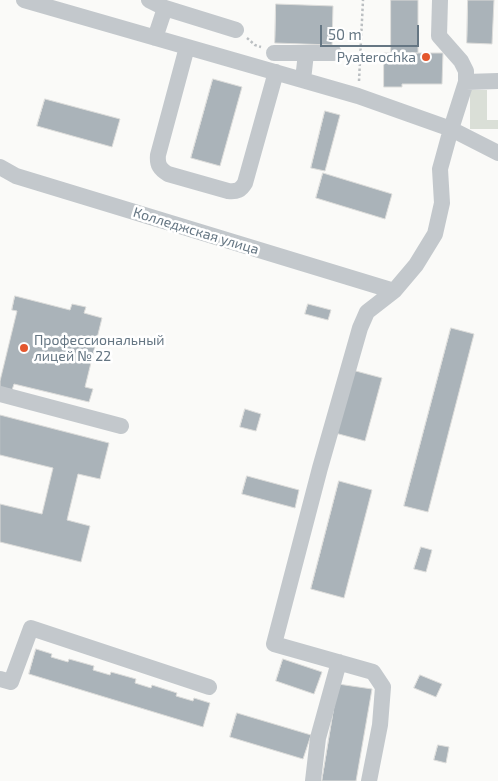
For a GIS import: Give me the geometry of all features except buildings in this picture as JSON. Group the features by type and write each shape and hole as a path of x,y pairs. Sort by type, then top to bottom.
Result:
{"street":[{"path":"24,0 59,5 155,38 358,96 450,129 498,153"},
{"path":"149,0 165,8 236,30"},
{"path":"369,781 380,725 383,687 373,672 274,644 320,468 360,328 367,312 394,291 416,265 435,234 442,203 440,169 450,129 466,82 466,71 439,36 440,0"},
{"path":"155,38 165,8"},
{"path":"187,47 158,156 158,163 162,170 168,174 228,191 235,192 242,188 245,183 276,72"},
{"path":"274,53 334,53"},
{"path":"303,80 306,53"},
{"path":"466,82 498,81"},
{"name":"Колледжская улица","path":"0,167 16,176 394,291"},
{"path":"0,394 121,426"},
{"path":"0,679 11,682 31,628 209,688"},
{"path":"313,781 318,738 339,662"}],"path":[{"path":"358,96 363,0"},
{"path":"236,30 254,44 274,53"}],"shaded area":[{"path":"470,90 487,90 487,120 498,120 498,129 470,129"}],"place":[{"name":"Pyaterochka","path":"426,57"},
{"name":"Профессиональный лицей № 22","path":"24,348"}]}
